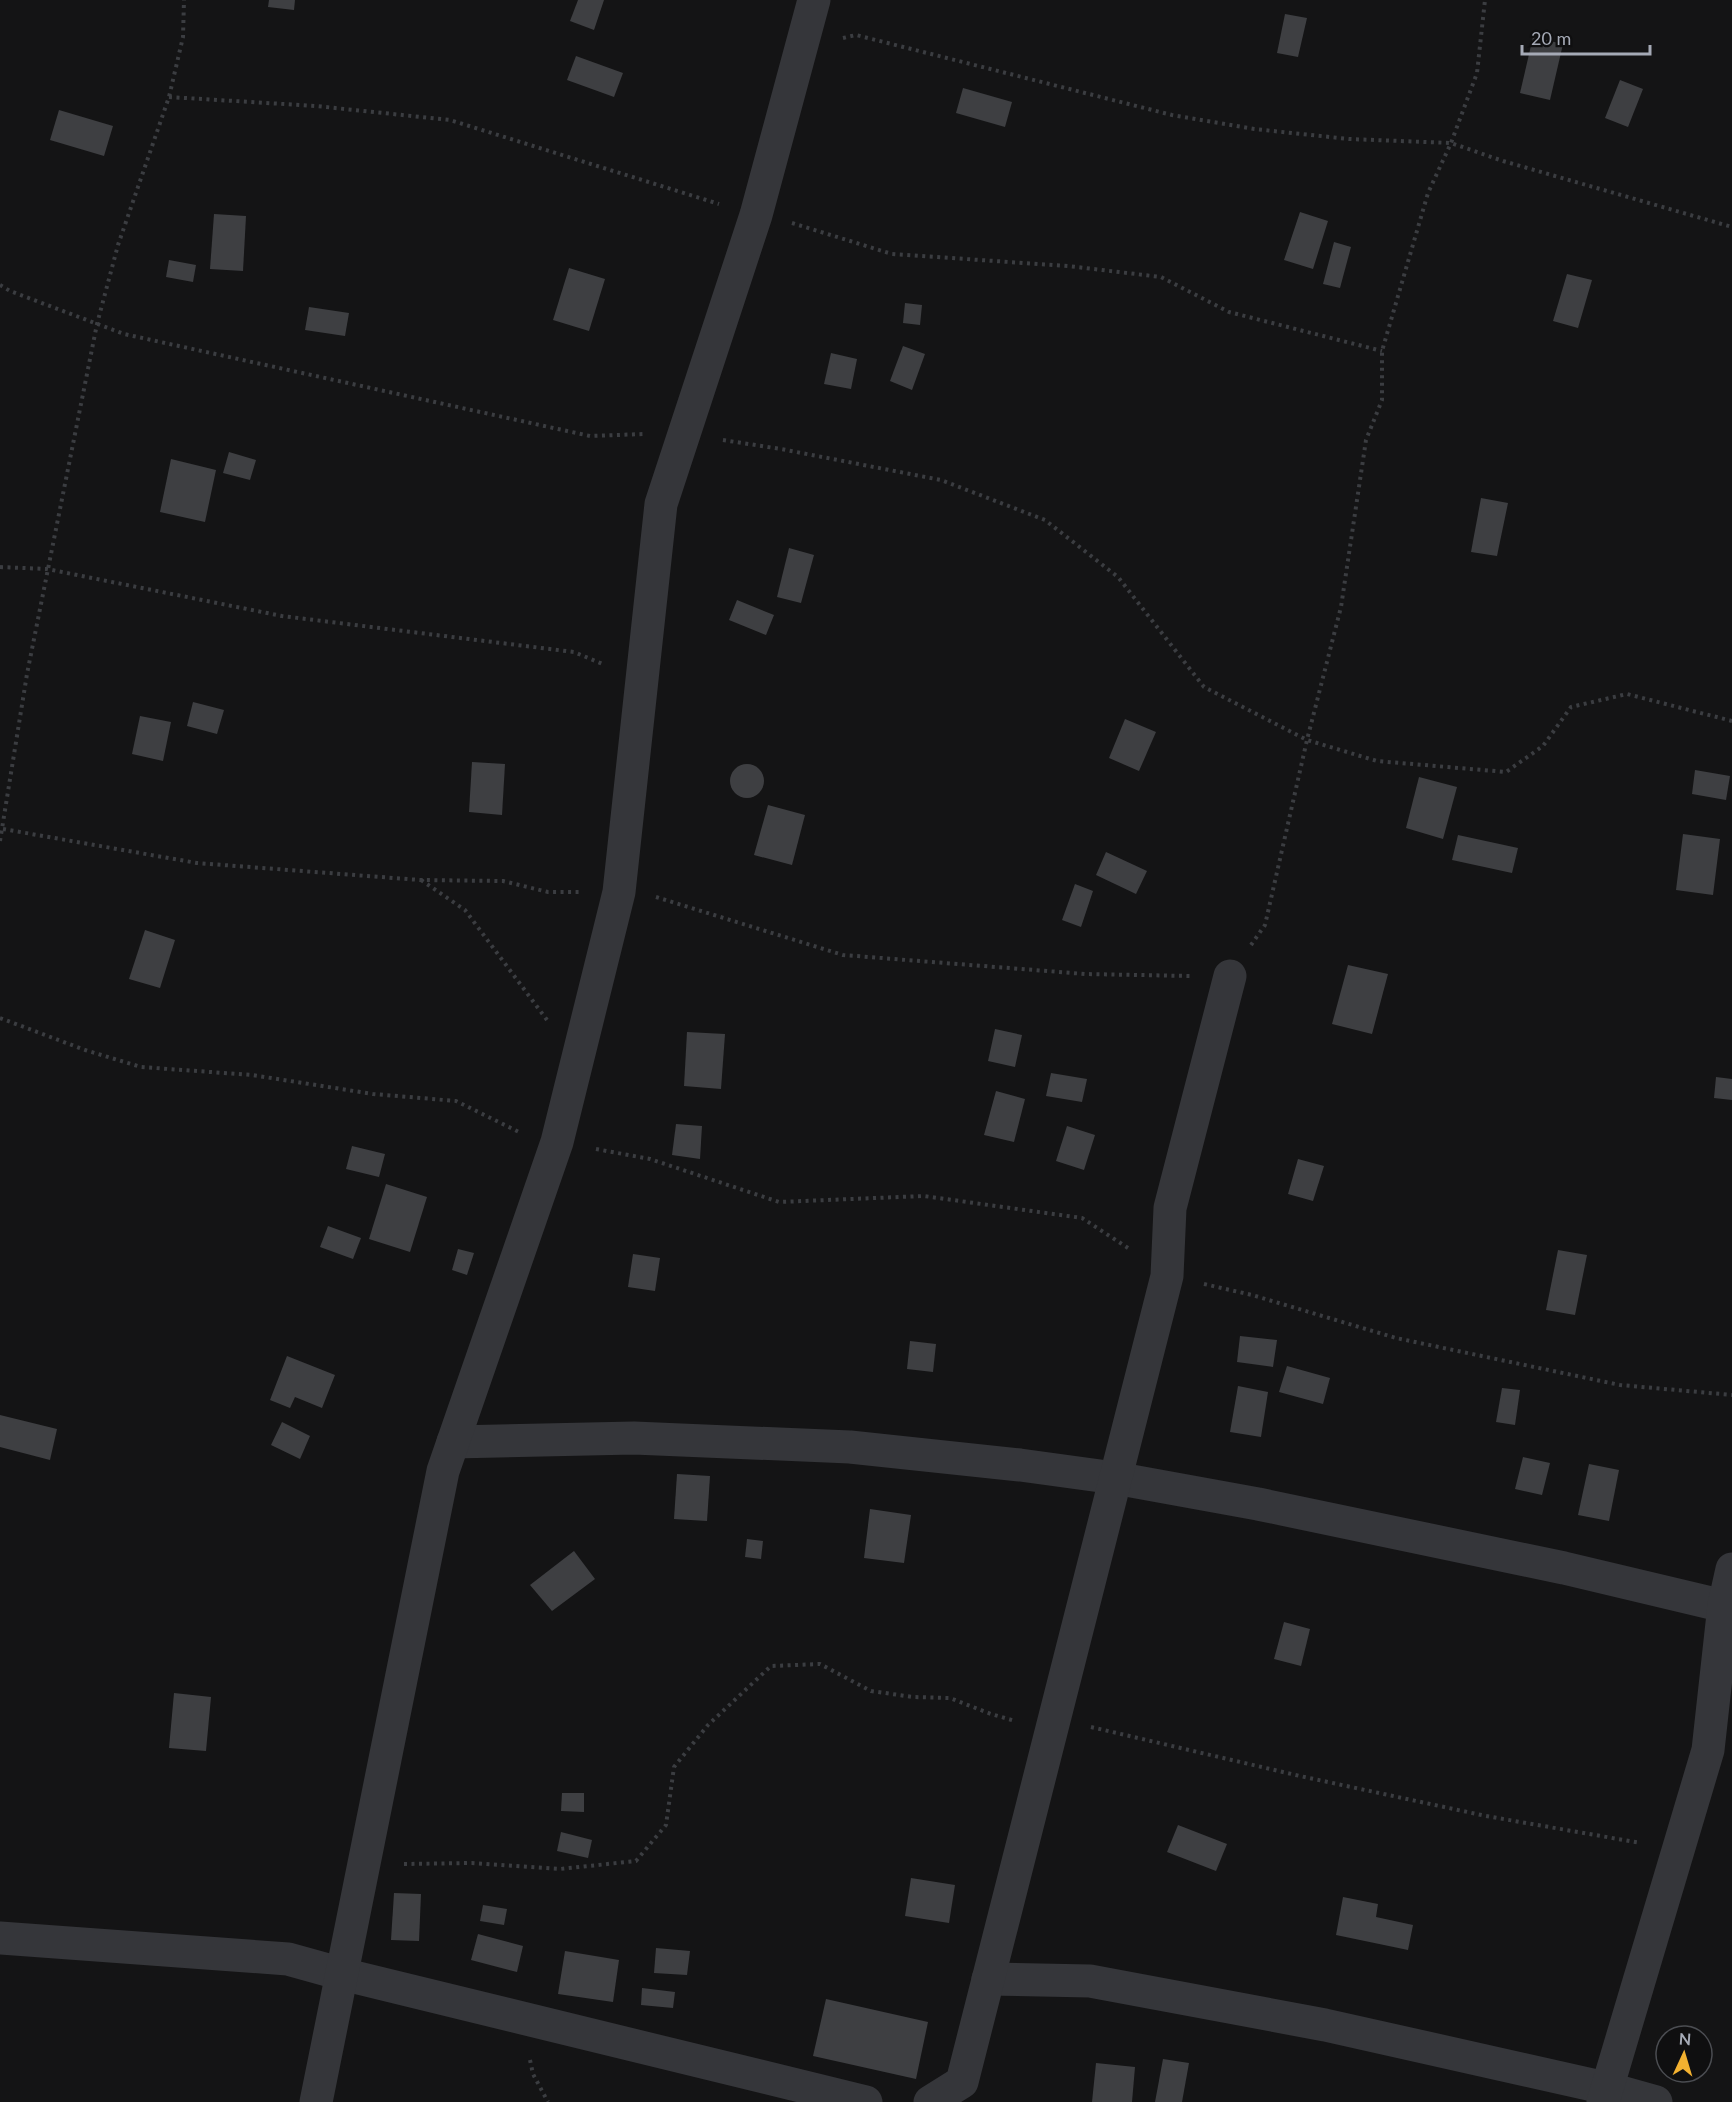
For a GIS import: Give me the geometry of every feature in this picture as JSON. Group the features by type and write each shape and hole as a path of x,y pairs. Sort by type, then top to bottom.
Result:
{"street":[{"path":"315,2102 443,1471 557,1142 619,892 661,504 756,216 814,0"},
{"path":"930,2102 962,2082 1167,1276 1170,1208 1230,976"},
{"path":"453,1442 634,1438 850,1447 1020,1465 1115,1478 1257,1504 1564,1568 1728,1607"},
{"path":"1604,2095 1708,1750 1732,1569"},
{"path":"0,1938 288,1959 866,2102"},
{"path":"988,1979 1090,1981 1325,2025 1604,2095 1656,2102"}],"path":[{"path":"0,841 27,675 97,324 118,245 168,97 183,37 184,0"},
{"path":"1230,976 1265,926 1307,740 1341,607 1366,440 1382,400 1382,351 1428,193 1451,143 1477,73 1485,0"},
{"path":"801,48 856,35 1173,115 1254,129 1349,139 1451,143 1503,161 1732,227"},
{"path":"0,285 10,291 124,334 590,436 684,434 781,449 941,480 1045,520 1118,577 1204,687 1307,740 1377,761 1506,772 1543,746 1571,707 1627,694 1732,721"},
{"path":"0,567 47,569 282,616 574,652 641,680"},
{"path":"420,880 465,910 547,1019 579,1055"},
{"path":"0,1018 85,1050 141,1067 252,1075 373,1094 456,1101 522,1133 557,1142 650,1159 779,1202 924,1196 1082,1218 1138,1254 1167,1276 1252,1295 1396,1338 1620,1385 1732,1395"},
{"path":"364,1865 472,1863 560,1869 636,1861 666,1825 674,1767 708,1725 771,1666 820,1664 871,1691 913,1697 950,1698 991,1714 1053,1724 1474,1813 1677,1849"}],"building":[{"path":"269,0 295,0 294,10 268,7"},
{"path":"578,0 604,0 594,30 570,21"},
{"path":"1285,14 1307,18 1298,57 1277,53"},
{"path":"1533,37 1563,44 1550,100 1520,93"},
{"path":"576,56 623,73 614,97 567,80"},
{"path":"1620,80 1643,89 1628,127 1605,118"},
{"path":"963,88 1012,102 1005,127 956,113"},
{"path":"59,110 113,126 104,156 50,140"},
{"path":"1300,212 1328,221 1313,269 1284,260"},
{"path":"214,214 246,216 243,271 210,269"},
{"path":"1334,242 1351,247 1340,288 1323,284"},
{"path":"169,260 196,265 193,282 166,277"},
{"path":"569,268 605,279 589,331 553,320"},
{"path":"1567,274 1592,280 1578,328 1553,321"},
{"path":"905,303 922,305 920,325 903,323"},
{"path":"309,307 349,313 345,336 305,330"},
{"path":"903,346 925,354 912,390 890,381"},
{"path":"831,353 857,359 851,389 824,384"},
{"path":"229,452 256,460 250,480 223,473"},
{"path":"171,459 216,470 205,522 160,512"},
{"path":"1481,498 1508,503 1497,556 1471,552"},
{"path":"789,548 814,555 801,603 777,597"},
{"path":"737,600 774,615 766,635 729,620"},
{"path":"193,702 224,710 217,734 187,726"},
{"path":"140,716 171,722 163,761 132,754"},
{"path":"1125,719 1156,732 1139,771 1109,758"},
{"path":"472,762 505,764 502,815 469,812"},
{"path":"747,764 759,769 764,781 759,793 747,798 735,793 730,781 735,769"},
{"path":"1695,770 1730,776 1726,800 1692,794"},
{"path":"1419,777 1457,787 1443,839 1406,828"},
{"path":"768,805 805,815 792,865 754,855"},
{"path":"1683,834 1720,839 1713,895 1676,890"},
{"path":"1458,835 1518,848 1512,873 1452,860"},
{"path":"1106,852 1147,871 1136,894 1096,875"},
{"path":"1075,884 1093,891 1081,927 1062,920"},
{"path":"145,930 175,940 160,988 129,979"},
{"path":"1348,965 1388,974 1372,1034 1332,1024"},
{"path":"995,1029 1022,1035 1015,1067 988,1061"},
{"path":"687,1032 725,1034 721,1089 684,1086"},
{"path":"1051,1073 1087,1079 1082,1102 1046,1096"},
{"path":"1716,1077 1732,1079 1732,1100 1714,1098"},
{"path":"996,1091 1025,1099 1014,1142 984,1135"},
{"path":"676,1124 702,1126 700,1159 672,1155"},
{"path":"1067,1126 1095,1135 1084,1170 1056,1161"},
{"path":"352,1146 385,1154 379,1177 346,1169"},
{"path":"1298,1159 1324,1166 1313,1201 1288,1194"},
{"path":"386,1184 427,1197 410,1252 369,1239"},
{"path":"328,1226 361,1238 353,1259 320,1247"},
{"path":"458,1249 474,1253 467,1275 452,1270"},
{"path":"1558,1250 1587,1255 1575,1315 1546,1310"},
{"path":"633,1254 660,1258 655,1291 628,1287"},
{"path":"1240,1336 1277,1340 1273,1367 1237,1362"},
{"path":"910,1341 936,1344 933,1372 907,1369"},
{"path":"287,1356 335,1375 322,1408 295,1397 290,1408 270,1400"},
{"path":"1287,1366 1330,1378 1323,1404 1279,1392"},
{"path":"1238,1386 1268,1392 1261,1437 1230,1432"},
{"path":"1502,1388 1520,1390 1515,1425 1496,1422"},
{"path":"0,1415 57,1429 50,1460 0,1447"},
{"path":"282,1422 310,1436 300,1459 271,1445"},
{"path":"1523,1457 1550,1463 1542,1495 1515,1489"},
{"path":"1589,1464 1619,1470 1609,1521 1578,1515"},
{"path":"677,1474 710,1476 707,1521 674,1519"},
{"path":"870,1509 911,1515 904,1563 864,1558"},
{"path":"747,1539 763,1541 761,1559 745,1557"},
{"path":"574,1551 595,1579 552,1611 530,1585"},
{"path":"1284,1622 1310,1629 1301,1666 1274,1659"},
{"path":"174,1693 211,1697 206,1751 169,1748"},
{"path":"562,1793 584,1793 584,1812 561,1811"},
{"path":"1178,1825 1227,1844 1216,1871 1167,1852"},
{"path":"561,1832 592,1840 588,1858 557,1851"},
{"path":"911,1878 955,1885 949,1923 905,1916"},
{"path":"394,1893 421,1894 419,1941 391,1940"},
{"path":"1343,1897 1378,1904 1376,1917 1413,1925 1408,1950 1336,1935"},
{"path":"483,1905 507,1909 504,1925 480,1921"},
{"path":"478,1934 523,1946 517,1972 471,1960"},
{"path":"656,1948 690,1951 687,1975 654,1973"},
{"path":"565,1951 619,1960 613,2002 558,1994"},
{"path":"642,1988 675,1992 673,2008 641,2005"},
{"path":"826,1999 928,2022 916,2079 813,2056"},
{"path":"1163,2059 1189,2063 1182,2102 1155,2102"},
{"path":"1096,2063 1135,2067 1132,2102 1092,2102"}]}
